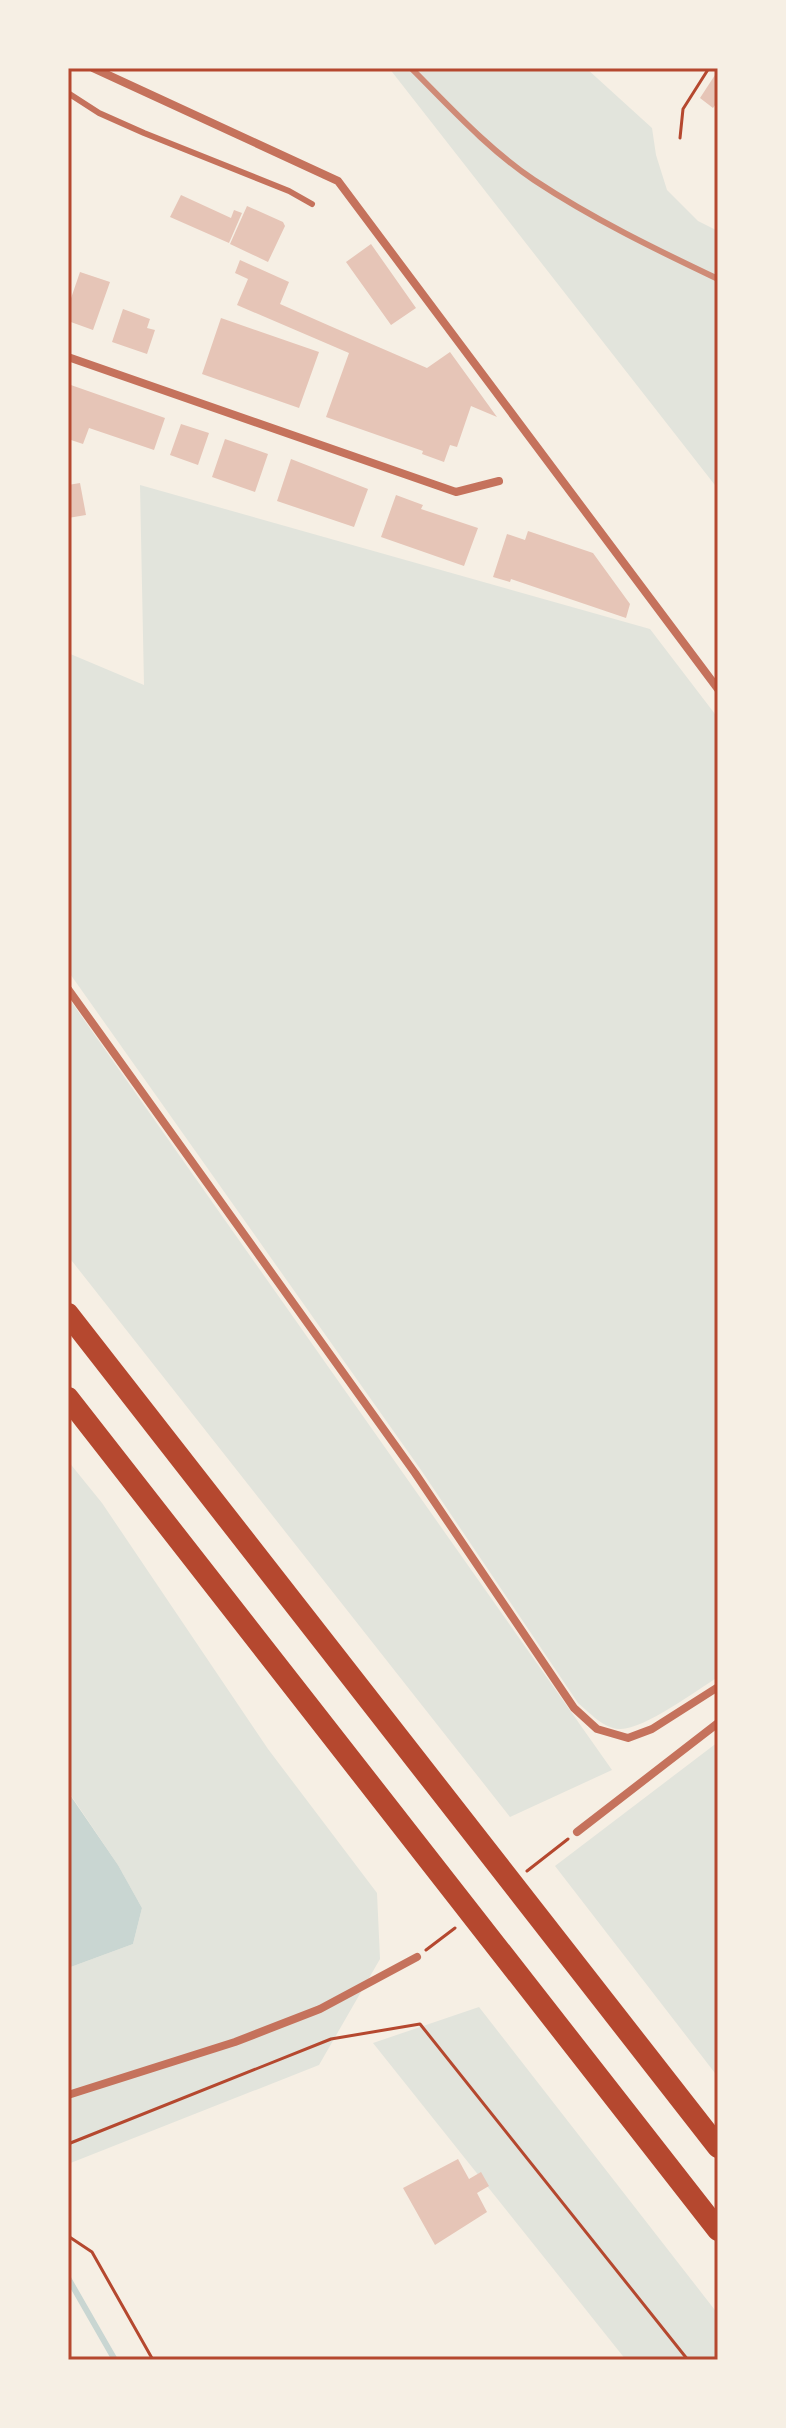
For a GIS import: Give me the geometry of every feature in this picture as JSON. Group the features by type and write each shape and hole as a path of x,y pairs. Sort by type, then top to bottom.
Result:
{"highway":[{"path":"68,1314 718,2147"},
{"path":"68,1398 718,2230"}],"street":[{"path":"93,68 338,181 718,689"},
{"path":"68,357 456,492 499,481"},
{"path":"68,989 415,1473 574,1708 597,1729 628,1738 652,1729 718,1687"},
{"path":"577,1832 718,1723"},
{"path":"68,2095 235,2042 320,2009 417,1957"}],"lane":[{"path":"68,93 110,118 289,191 312,204"}],"path":[{"path":"680,138 683,109 709,68"},
{"path":"68,2144 331,2039 420,2024 688,2360"},
{"path":"68,2236 92,2252 153,2360"}],"shaded area":[{"path":"389,68 586,68 652,128 656,155 667,190 698,221 718,231 718,489"},
{"path":"140,485 650,629 718,718 718,1677 641,1724 613,1728 578,1703 421,1470 68,971 68,653 144,685"},
{"path":"68,997 612,1770 510,1817 68,1256"},
{"path":"68,1461 102,1503 268,1749 377,1893 380,1959 319,2065 68,2164 68,1968 133,1944 142,1908 118,1865 68,1791"},
{"path":"718,1742 718,2077 555,1866"},
{"path":"68,1792 118,1865 142,1908 133,1944 68,1968"},
{"path":"479,2007 718,2314 718,2360 626,2360 373,2043"}],"building":[{"path":"715,75 718,77 718,101 713,108 700,98"},
{"path":"181,195 231,218 234,210 242,213 229,243 170,217"},
{"path":"247,206 283,222 285,226 268,262 230,244"},
{"path":"371,244 416,308 391,325 346,262"},
{"path":"240,260 289,282 280,304 330,326 427,368 450,352 497,417 471,406 457,447 450,445 444,462 422,454 423,451 326,417 349,353 237,305 248,279 235,273"},
{"path":"80,272 110,282 93,330 68,321 68,307"},
{"path":"123,309 150,319 147,328 155,330 147,354 112,342"},
{"path":"221,318 319,352 299,408 202,374"},
{"path":"68,384 165,418 154,450 89,428 83,444 68,439"},
{"path":"181,424 209,433 198,465 170,455"},
{"path":"225,439 268,454 255,492 212,477"},
{"path":"291,459 368,489 354,527 277,501"},
{"path":"80,483 86,515 68,518 68,485"},
{"path":"396,495 423,505 421,509 478,528 464,566 381,537"},
{"path":"528,531 593,553 630,604 626,618 511,579 510,582 493,577 507,534 525,540"},
{"path":"458,2159 469,2179 481,2172 489,2186 477,2193 487,2212 435,2245 403,2188"}],"waterway":[{"path":"68,2278 115,2360"}],"railway":[{"path":"411,68 485,141 534,180 602,221 718,279"}]}
